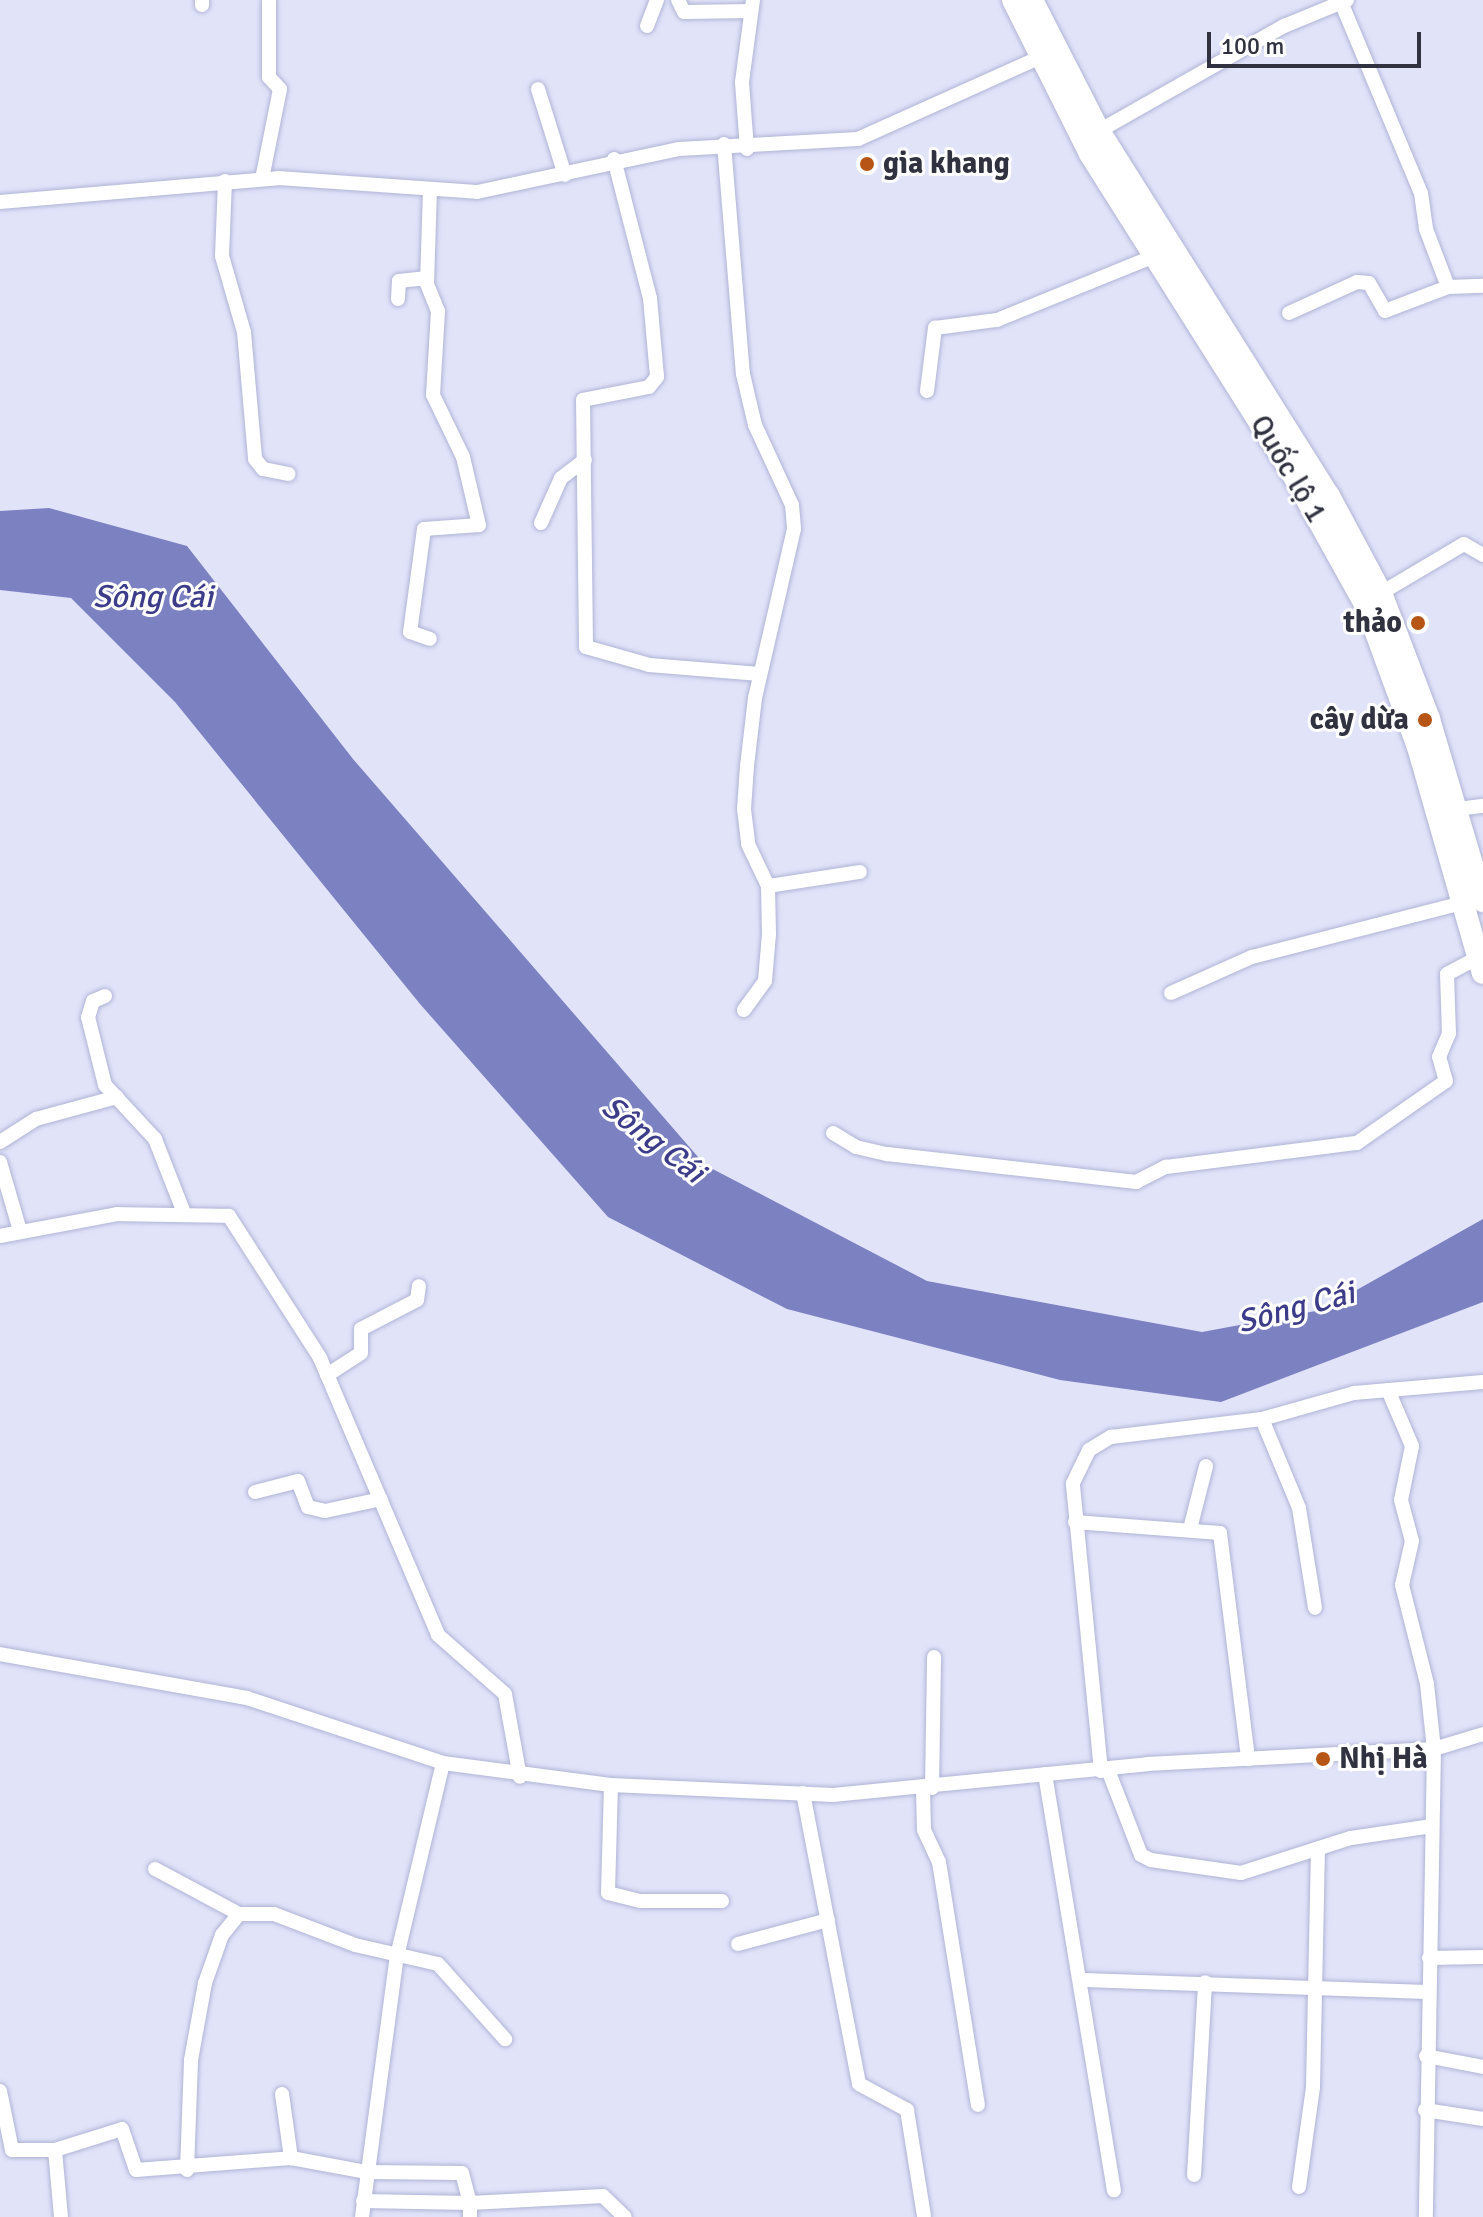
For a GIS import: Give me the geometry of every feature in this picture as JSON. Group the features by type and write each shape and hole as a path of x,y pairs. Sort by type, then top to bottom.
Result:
{"highway":[{"name":"Quốc lộ 1","path":"1013,0 1329,496 1381,593 1457,809 1480,965"},
{"name":"Quốc lộ 1","path":"1032,0 1049,53 1152,257 1273,443 1367,608 1472,902"}],"street":[{"path":"262,179 280,89 269,77 269,0"},
{"path":"647,26 657,0"},
{"path":"678,0 684,12 752,6 742,82 747,149"},
{"path":"1099,131 1284,26 1344,1 1421,193 1426,229 1448,287"},
{"path":"0,202 262,179 491,190 565,175 614,159 724,144 747,149 858,139 1049,53"},
{"path":"538,89 565,175"},
{"path":"724,144 743,374 755,425 785,485 794,529 760,674 744,809 748,844 768,886 769,968 744,1010"},
{"path":"614,159 650,298 657,377 649,387 584,397 586,647 649,665 760,674"},
{"path":"225,181 222,256 244,332 255,459 263,469 289,474"},
{"path":"430,189 427,278 438,311 433,395 454,431 479,518 477,528 424,529 410,632 430,639"},
{"path":"927,391 935,328 997,320 1152,257"},
{"path":"398,299 399,281 427,278"},
{"path":"1289,313 1357,282 1369,283 1385,311 1448,287 1483,286"},
{"path":"541,523 561,478 585,460"},
{"path":"1381,593 1464,544 1483,555"},
{"path":"1457,809 1483,806"},
{"path":"768,886 860,872"},
{"path":"1171,993 1252,957 1472,902"},
{"path":"833,1133 856,1147 887,1154 1136,1182 1166,1167 1357,1143 1446,1081 1439,1057 1449,1034 1447,974 1480,965"},
{"path":"105,996 93,1001 88,1021 105,1085 155,1139 184,1213"},
{"path":"0,1142 36,1119 117,1097"},
{"path":"0,1162 20,1231"},
{"path":"0,1236 117,1214 229,1216 327,1375 438,1635 505,1694 520,1777"},
{"path":"327,1375 361,1353 361,1329 417,1300 419,1286"},
{"path":"1432,1826 1351,1838 1318,1853 1241,1873 1151,1860 1141,1855 1104,1771 1073,1483 1089,1450 1100,1442 1262,1419 1354,1393 1483,1382"},
{"path":"1388,1390 1412,1446 1401,1500 1412,1541 1402,1585 1427,1684 1434,1749 1427,1992 1426,2217"},
{"path":"1262,1419 1299,1508 1315,1608"},
{"path":"1190,1529 1206,1466"},
{"path":"255,1492 298,1481 308,1507 325,1511 381,1499"},
{"path":"1075,1522 1220,1533 1248,1759"},
{"path":"0,1654 247,1698 443,1763 520,1777 611,1785 803,1793 927,1789 1045,1774 1434,1749 1483,1734"},
{"path":"934,1657 924,1830 939,1862 978,2105"},
{"path":"362,2217 397,1956 443,1763"},
{"path":"1045,1774 1084,1980 1114,2190"},
{"path":"611,1785 608,1893 640,1901 722,1901"},
{"path":"803,1793 859,2084 907,2110 924,2216"},
{"path":"1299,2187 1313,2087 1318,1853"},
{"path":"155,1869 239,1914 274,1914 397,1956 444,1968 505,2039"},
{"path":"187,2170 191,2060 205,1983 222,1935 239,1914"},
{"path":"738,1944 828,1920"},
{"path":"1429,1958 1483,1957"},
{"path":"1084,1980 1427,1992"},
{"path":"1194,2175 1205,1982"},
{"path":"1426,2056 1483,2067"},
{"path":"0,2091 12,2150 55,2150 122,2129 132,2169 187,2170 291,2158 366,2172 462,2173 470,2210"},
{"path":"282,2094 291,2158"},
{"path":"1425,2110 1483,2119"},
{"path":"55,2150 61,2217"},
{"path":"363,2201 470,2210 603,2196 625,2217"}],"water":[{"name":"Sông Cái","path":"49,508 187,546 353,759 705,1165 927,1281 1202,1332 1321,1310 1483,1219 1483,1302 1221,1402 1060,1380 787,1309 608,1217 420,1004 175,702 71,598 0,590 0,511"}],"place":[{"name":"gia khang","path":"867,164"},
{"name":"thảo","path":"1418,623"},
{"name":"cây dừa","path":"1425,720"},
{"name":"Nhị Hà","path":"1323,1759"}]}
